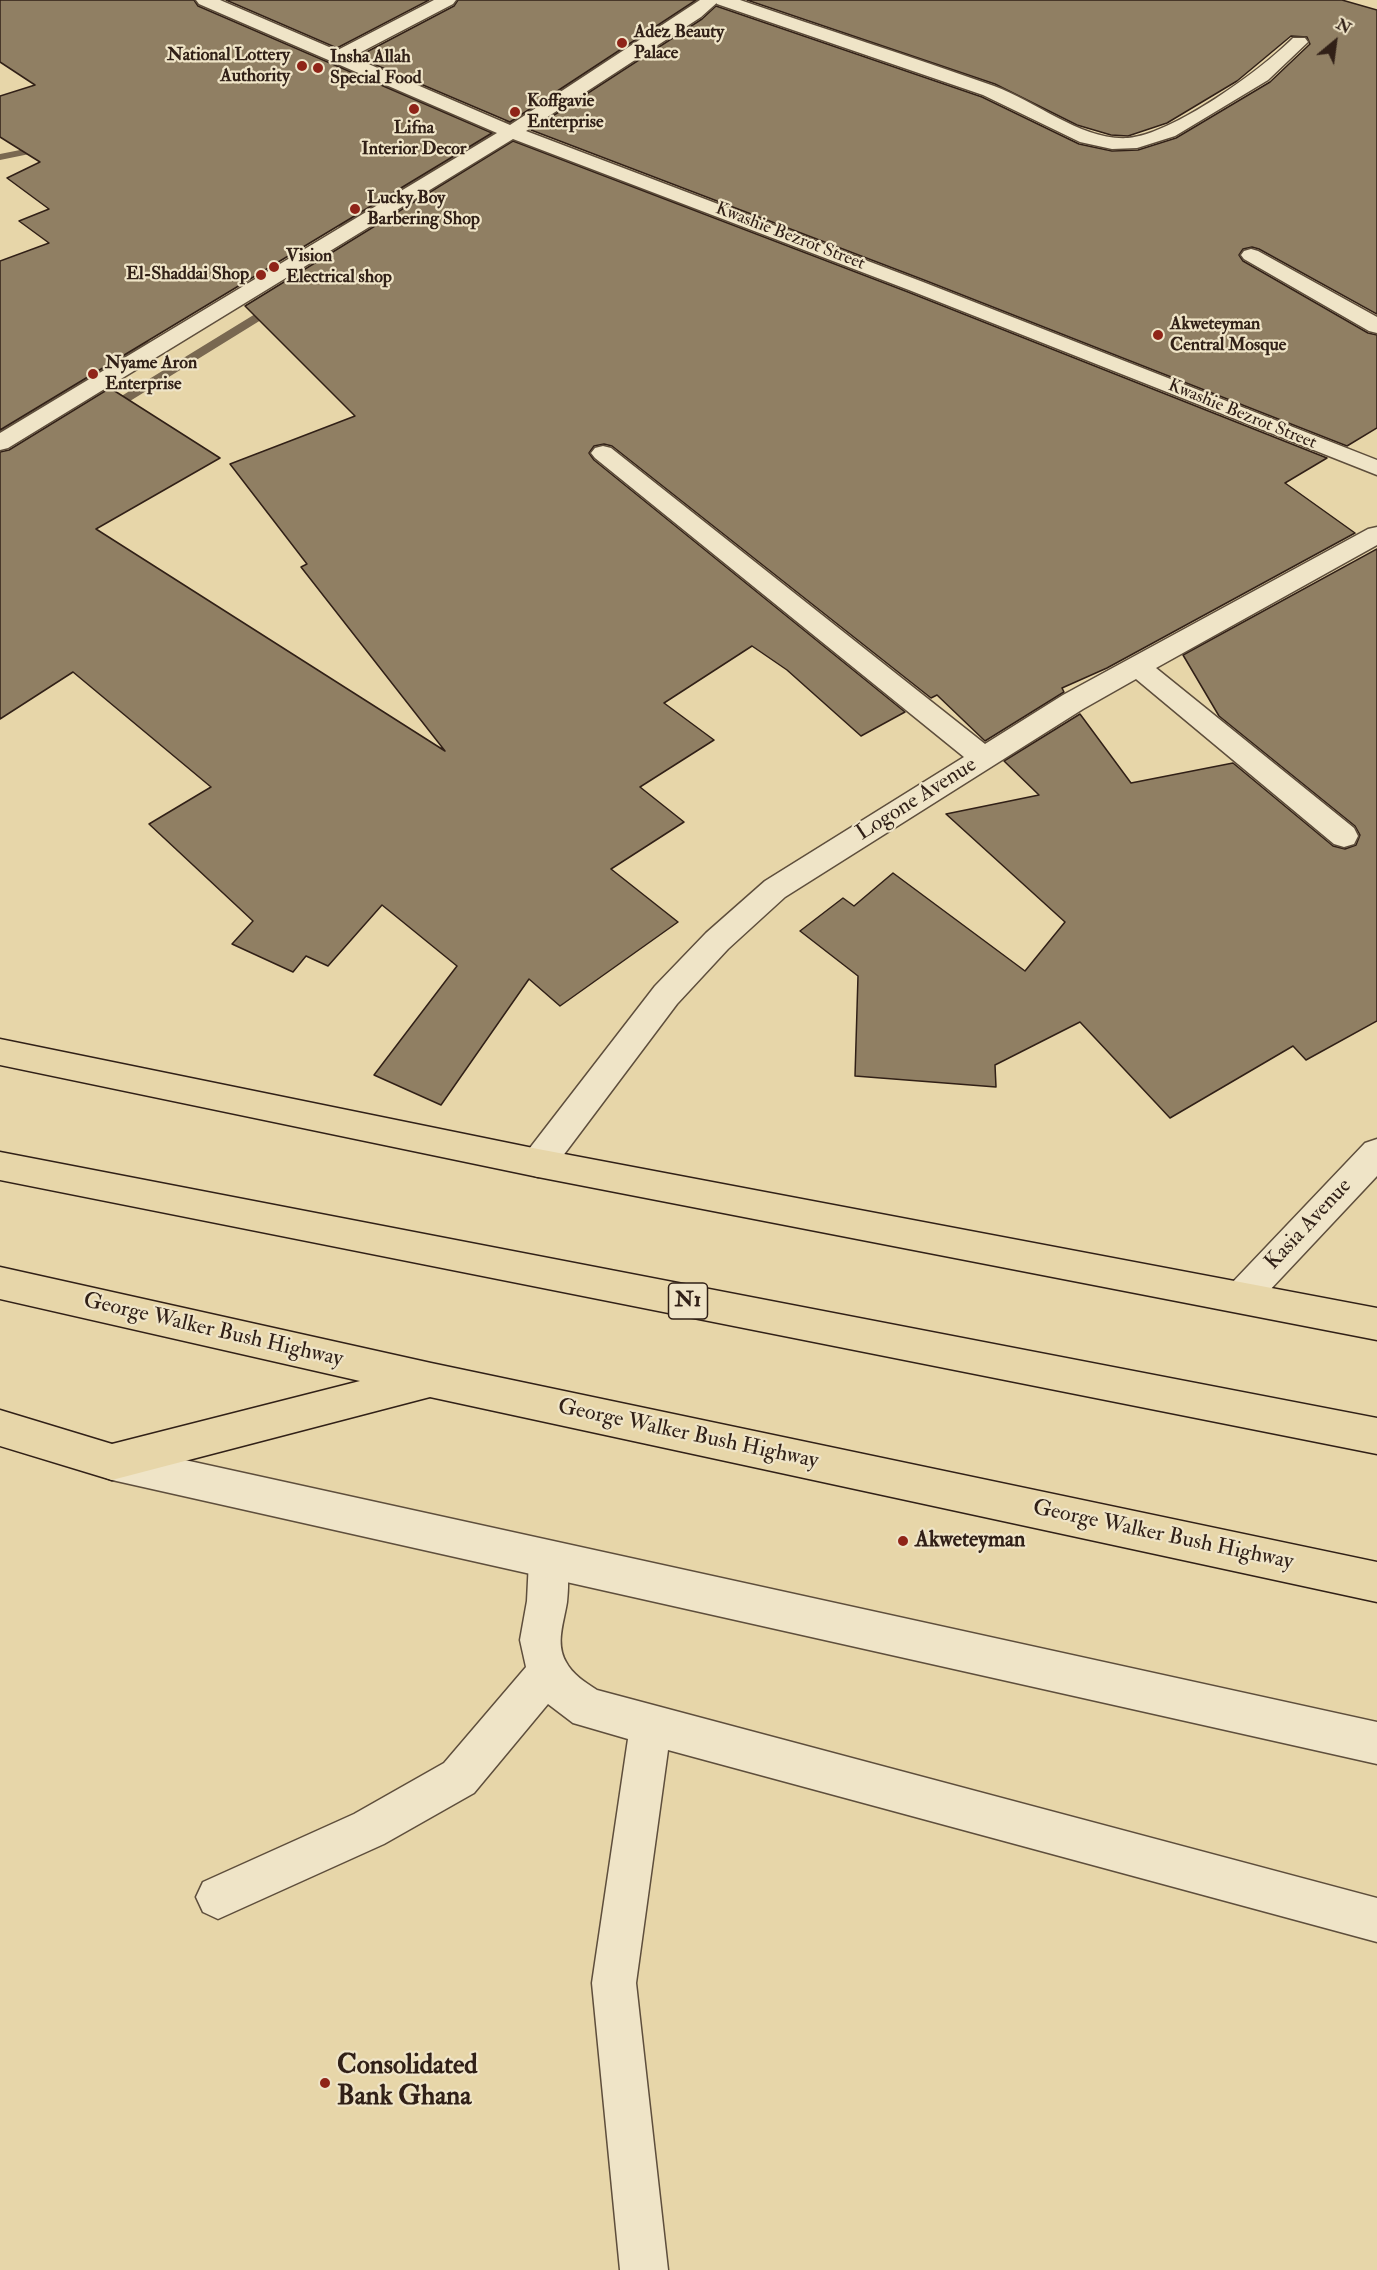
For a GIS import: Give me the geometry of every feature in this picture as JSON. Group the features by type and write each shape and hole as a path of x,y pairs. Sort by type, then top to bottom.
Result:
{"highway":[{"path":"0,1052 538,1163 1377,1324"},
{"name":"N1","path":"0,1166 1377,1436"},
{"name":"George Walker Bush Highway","path":"0,1283 431,1380 1377,1582"},
{"path":"0,1428 112,1462 431,1380"}],"street":[{"name":"Kwashie Bezrot Street","path":"205,0 511,132 916,286 1377,468"},
{"path":"338,57 447,0"},
{"path":"0,443 511,132 695,13 711,0"},
{"path":"723,0 990,91 1103,144 1119,144 1158,137 1242,90 1278,65 1299,42"},
{"path":"1251,255 1377,326"},
{"path":"603,453 984,758"},
{"name":"Logone Avenue","path":"538,1163 666,995 725,934 775,889 1073,702 1377,535"},
{"path":"1138,667 1344,836"},
{"name":"Kasia Avenue","path":"1241,1297 1377,1153"},
{"path":"112,1462 1377,1743"},
{"path":"548,1560 547,1601 540,1640 548,1673 567,1694 588,1708 1377,1920"},
{"path":"218,1897 369,1829 459,1778 548,1673"},
{"path":"644,2270 614,1983 651,1726"}],"building":[{"path":"0,0 194,0 198,6 492,133 0,430 0,261 49,243 19,221 49,209 7,178 40,162 0,137 0,96 35,85 0,62"},
{"path":"226,0 429,0 337,48"},
{"path":"458,0 696,0 510,122 357,57 454,6"},
{"path":"747,0 1342,0 1377,10 1377,314 1259,249 1252,247 1243,249 1239,255 1243,261 1368,333 1377,335 1377,428 1347,446 924,280 531,130 702,19 716,6 982,97 1079,144 1112,151 1138,150 1176,138 1270,82 1310,44 1307,37 1291,36 1237,81 1167,123 1128,136 1111,135 1077,125 995,84"},
{"path":"513,141 908,292 1327,458 1285,483 1355,533 1107,668 1062,688 1064,692 985,741 937,695 931,698 612,446 604,444 594,446 589,453 594,460 905,712 861,736 787,670 752,646 664,703 714,740 640,787 684,822 611,869 678,922 560,1006 529,979 441,1105 374,1075 457,966 382,905 328,966 306,956 293,972 232,944 253,921 149,824 211,787 73,672 0,719 0,452 9,450 110,388 220,458 96,529 445,751 301,567 307,564 230,464 355,416 245,306"},
{"path":"1377,549 1377,1021 1306,1060 1293,1046 1170,1118 1080,1022 995,1065 996,1087 855,1076 858,976 800,931 843,898 854,906 893,873 1025,971 1065,922 946,814 1039,795 1004,761 1080,714 1131,783 1233,763 1333,846 1345,849 1356,845 1360,835 1355,826 1219,716 1183,655"}],"waterway":[{"path":"344,226 608,60 694,0"},
{"path":"328,63 396,89 449,116"},
{"path":"0,157 50,147"},
{"path":"624,185 696,210"},
{"path":"104,411 278,304"},
{"path":"0,432 147,345"}],"place":[{"name":"Adez Beauty Palace","path":"622,43"},
{"name":"National Lottery Authority","path":"302,66"},
{"name":"Insha Allah Special Food","path":"318,68"},
{"name":"Lifna Interior Decor","path":"414,109"},
{"name":"Koffgavie Enterprise","path":"515,112"},
{"name":"Lucky Boy Barbering Shop","path":"355,209"},
{"name":"Vision Electrical shop","path":"274,267"},
{"name":"El-Shaddai Shop","path":"261,275"},
{"name":"Akweteyman Central Mosque","path":"1158,335"},
{"name":"Nyame Aron Enterprise","path":"93,374"},
{"name":"Akweteyman","path":"903,1541"},
{"name":"Consolidated Bank Ghana","path":"325,2083"}]}
